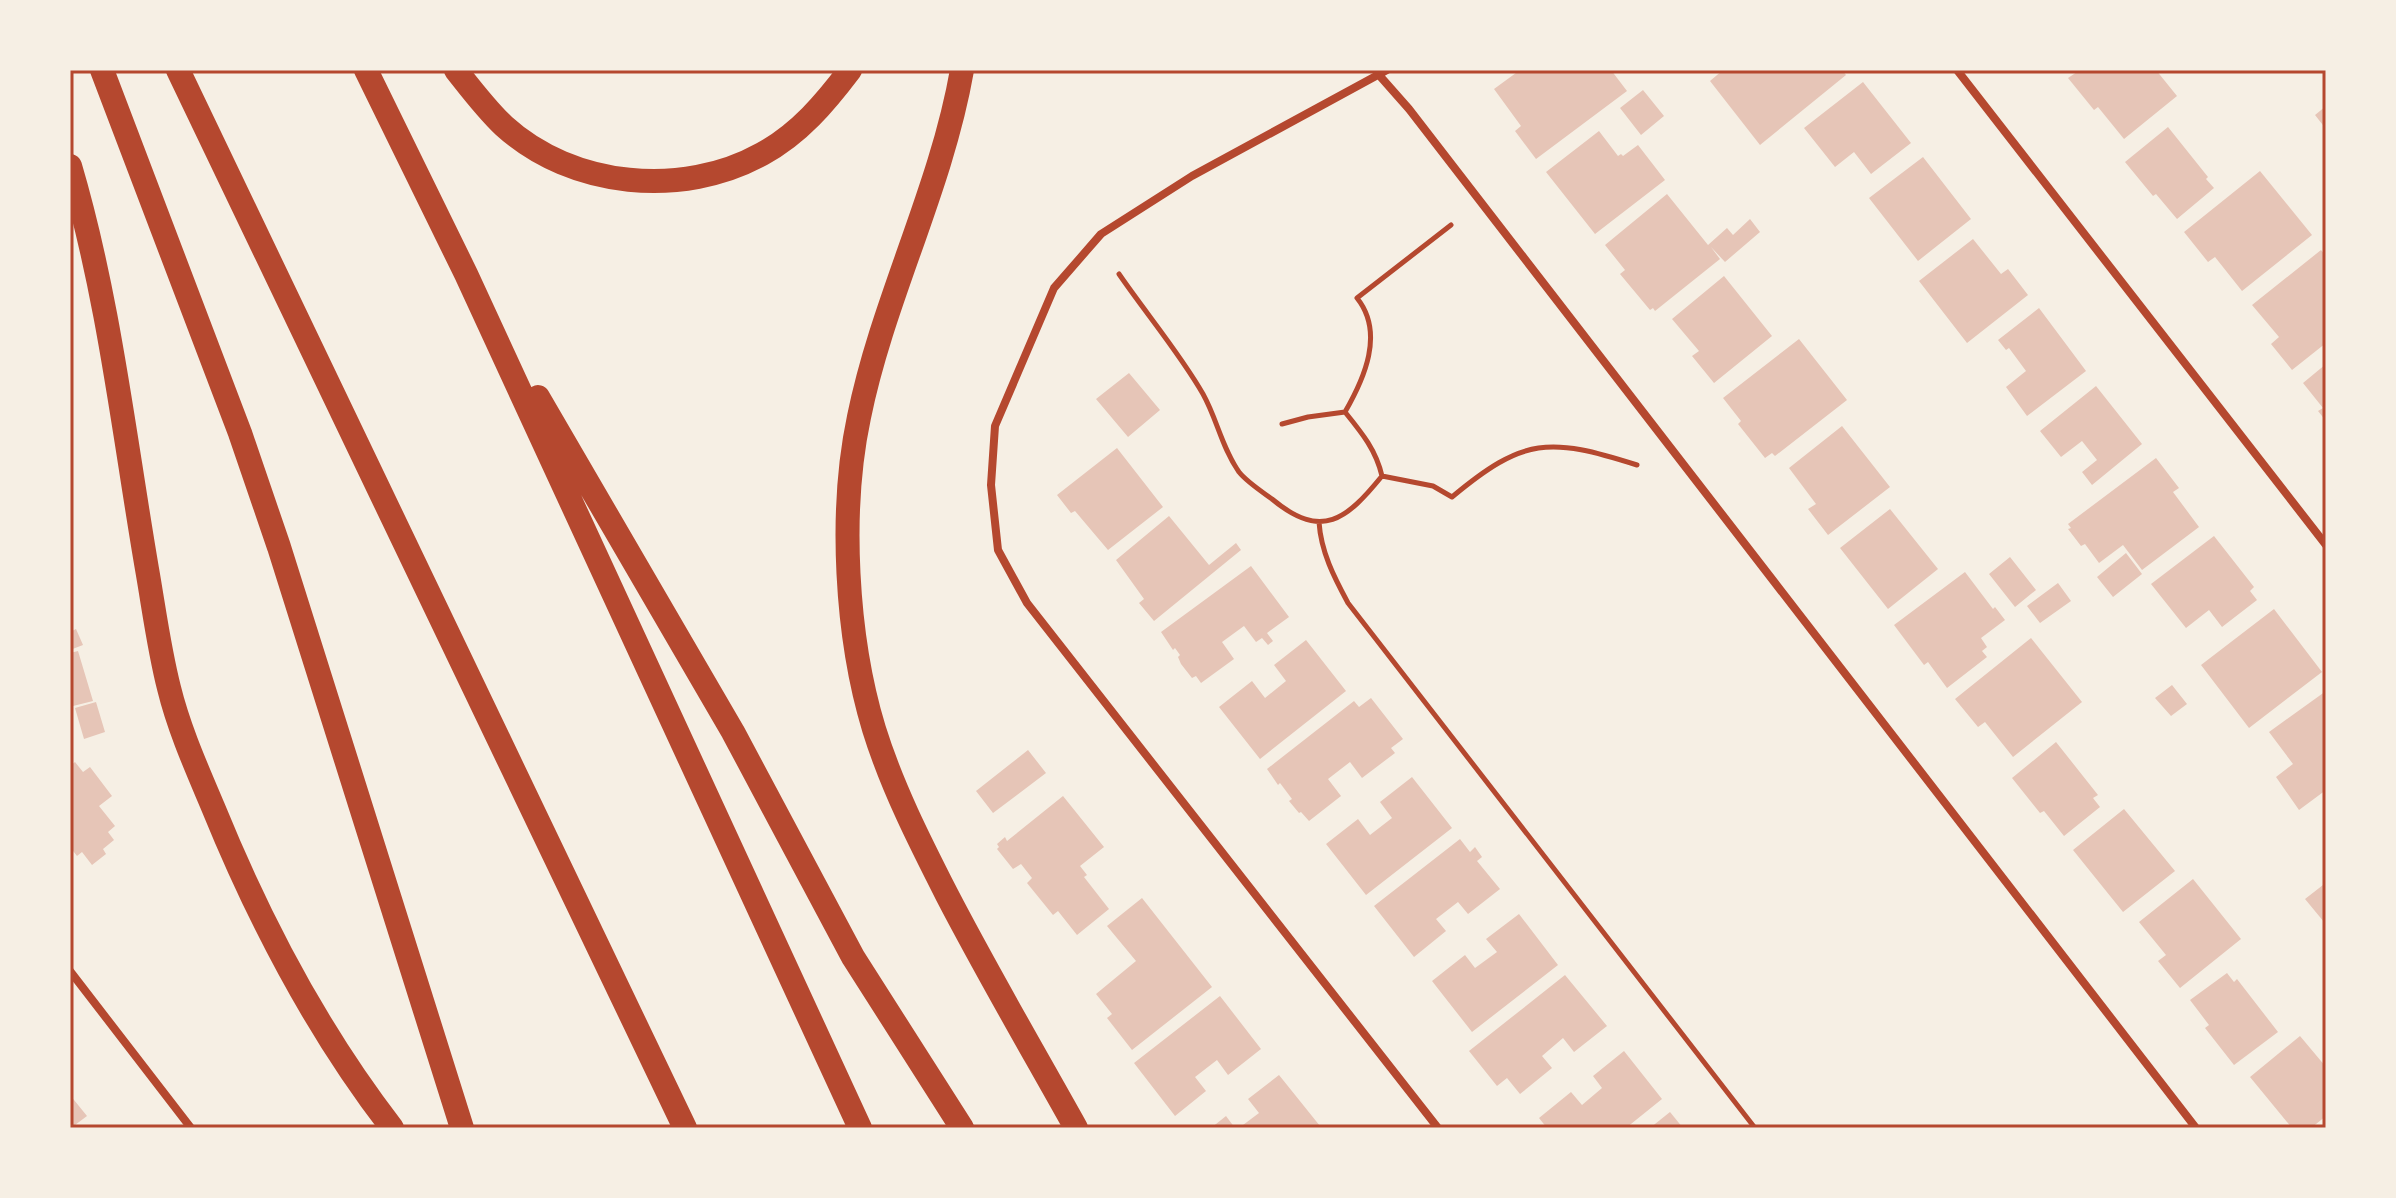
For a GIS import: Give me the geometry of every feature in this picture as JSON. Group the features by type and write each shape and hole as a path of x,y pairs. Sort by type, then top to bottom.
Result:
{"highway":[{"path":"102,70 240,433 279,547 462,1128"},
{"path":"178,70 685,1128"},
{"path":"366,70 466,274 860,1128"},
{"path":"456,70 505,126 541,152 583,170 630,181 679,181 728,171 764,154 798,129 827,101 850,70"},
{"path":"962,70 940,162 874,356 858,419 849,527 851,603 859,662 874,728 897,791 957,914 1076,1128"},
{"path":"70,166 99,278 153,612 169,689 195,766 264,921 306,1000 368,1097 392,1128"},
{"path":"466,274 733,732 853,957 962,1128"}],"street":[{"path":"1957,70 2326,545"},
{"path":"1438,1128 1027,603 998,550 991,485 995,426 1054,288 1101,234 1192,176 1383,72 2196,1128"},
{"path":"70,971 191,1128"}],"path":[{"path":"1345,412 1363,379 1370,355 1370,330 1364,307 1357,298 1451,225"},
{"path":"1119,274 1204,395 1221,439 1240,473 1278,505 1303,520 1319,522 1340,517 1357,506 1382,476"},
{"path":"1282,424 1345,412"},
{"path":"1345,412 1364,434 1377,456 1382,476"},
{"path":"1382,476 1433,486 1452,497 1483,471 1532,448 1564,446 1637,465"},
{"path":"1319,522 1320,540 1329,567 1348,603 1755,1128"}],"building":[{"path":"1520,70 1611,70 1627,91 1536,159 1515,131 1521,126 1494,89"},
{"path":"1723,70 1842,70 1846,75 1760,145 1710,81"},
{"path":"2080,70 2156,70 2177,96 2124,139 2098,107 2094,110 2068,78"},
{"path":"1863,82 1911,143 1871,174 1854,152 1835,167 1804,128"},
{"path":"1643,90 1664,116 1641,135 1620,108"},
{"path":"2326,106 2326,129 2315,115"},
{"path":"2168,127 2214,188 2177,219 2125,162"},
{"path":"1599,131 1618,156 1623,156 1638,145 1665,180 1595,234 1546,172"},
{"path":"1923,157 1971,219 1918,261 1869,198"},
{"path":"2260,171 2312,235 2242,291 2215,257 2208,262 2184,232"},
{"path":"1667,194 1708,245 1727,228 1733,235 1750,219 1760,232 1725,262 1711,247 1720,259 1655,311 1653,308 1650,310 1620,274 1625,270 1605,245"},
{"path":"1973,239 2001,274 2008,269 2028,295 1967,343 1919,281"},
{"path":"2321,250 2326,256 2326,343 2292,370 2271,344 2279,337 2252,305"},
{"path":"1724,276 1772,336 1714,383 1692,356 1699,351 1672,319"},
{"path":"2039,308 2086,371 2027,416 2006,387 2026,371 2009,348 2006,350 1998,340"},
{"path":"1799,339 1847,400 1775,456 1772,453 1765,458 1738,424 1741,421 1723,398"},
{"path":"2326,364 2326,421 2318,411 2323,408 2303,383"},
{"path":"1129,373 1160,410 1128,437 1096,399"},
{"path":"2096,386 2142,444 2092,485 2082,472 2097,460 2082,441 2061,457 2040,431"},
{"path":"1842,426 1890,487 1828,535 1808,509 1816,504 1789,468"},
{"path":"1117,448 1163,507 1108,550 1057,495"},
{"path":"2156,458 2179,488 2173,492 2199,527 2142,570 2123,545 2099,563 2085,544 2081,546 2068,529 2071,528 2068,524"},
{"path":"1890,509 1938,569 1888,609 1840,548"},
{"path":"1169,516 1209,565 1236,543 1241,550 1154,621 1139,603 1144,599 1116,560"},
{"path":"2214,536 2254,587 2250,591 2257,600 2222,627 2209,610 2186,628 2151,584"},
{"path":"2126,553 2142,574 2113,597 2097,577"},
{"path":"2010,557 2036,590 2015,607 1989,574"},
{"path":"1251,566 1289,617 1267,633 1273,641 1268,645 1262,638 1256,642 1244,626 1222,642 1234,659 1201,683 1196,676 1192,678 1181,664 1180,655 1161,632"},
{"path":"1965,572 2005,620 1981,638 1987,647 1982,651 1987,657 1947,688 1928,662 1924,665 1894,625"},
{"path":"2058,583 2071,601 2040,623 2027,606"},
{"path":"2274,609 2322,672 2249,728 2201,665"},
{"path":"76,629 83,645 70,650 70,632"},
{"path":"2031,638 2082,702 2013,757 1985,722 1978,727 1955,699"},
{"path":"1306,640 1346,691 1260,759 1219,707 1252,681 1265,698 1286,681 1274,665"},
{"path":"78,651 93,701 73,706 70,698 70,653"},
{"path":"2172,685 2187,704 2171,716 2155,698"},
{"path":"2326,691 2326,790 2299,810 2276,777 2293,764 2269,732"},
{"path":"1371,698 1403,739 1391,748 1395,753 1362,778 1350,762 1328,779 1341,796 1309,821 1289,801 1292,799 1267,769 1354,701 1359,707"},
{"path":"96,702 105,732 84,739 75,708"},
{"path":"2056,742 2098,795 2093,798 2100,807 2064,836 2044,811 2040,813 2012,778"},
{"path":"1028,750 1046,773 993,813 976,791"},
{"path":"75,762 83,772 90,767 112,796 99,806 115,826 108,832 114,840 103,849 106,854 92,865 82,852 77,856 70,847 70,766"},
{"path":"1412,777 1452,828 1366,895 1326,844 1358,819 1370,835 1392,818 1380,802"},
{"path":"1063,796 1104,847 1080,866 1087,875 1084,877 1109,909 1077,935 1058,911 1053,915 1027,883 1032,878 1021,864 1013,869 997,849 997,844 1005,837 1007,841"},
{"path":"2124,809 2175,871 2123,912 2073,850"},
{"path":"1460,839 1470,852 1475,847 1482,857 1477,861 1500,889 1468,914 1458,902 1436,919 1446,931 1414,957 1374,906"},
{"path":"2193,879 2241,939 2180,988 2158,961 2166,955 2139,922"},
{"path":"2323,885 2326,888 2324,922 2305,899"},
{"path":"1142,898 1212,987 1132,1050 1107,1018 1112,1014 1096,994 1136,961 1107,926"},
{"path":"1519,914 1558,965 1472,1032 1432,981 1465,955 1475,968 1497,952 1486,939"},
{"path":"2227,973 2234,982 2237,979 2278,1032 2234,1065 2205,1028 2209,1025 2190,1000"},
{"path":"1565,975 1607,1026 1574,1052 1563,1038 1542,1056 1552,1068 1520,1094 1507,1078 1497,1086 1469,1051"},
{"path":"1220,996 1261,1049 1228,1075 1217,1060 1195,1077 1206,1091 1175,1116 1134,1063"},
{"path":"2300,1036 2326,1067 2326,1116 2311,1128 2292,1128 2250,1077"},
{"path":"1624,1051 1662,1099 1626,1128 1547,1128 1539,1118 1571,1092 1582,1105 1602,1088 1593,1076"},
{"path":"1279,1075 1320,1126 1239,1128 1259,1113 1248,1099"},
{"path":"70,1095 87,1116 71,1128 70,1128"},
{"path":"1670,1112 1683,1128 1650,1128"},
{"path":"1226,1116 1235,1128 1211,1128"}]}
